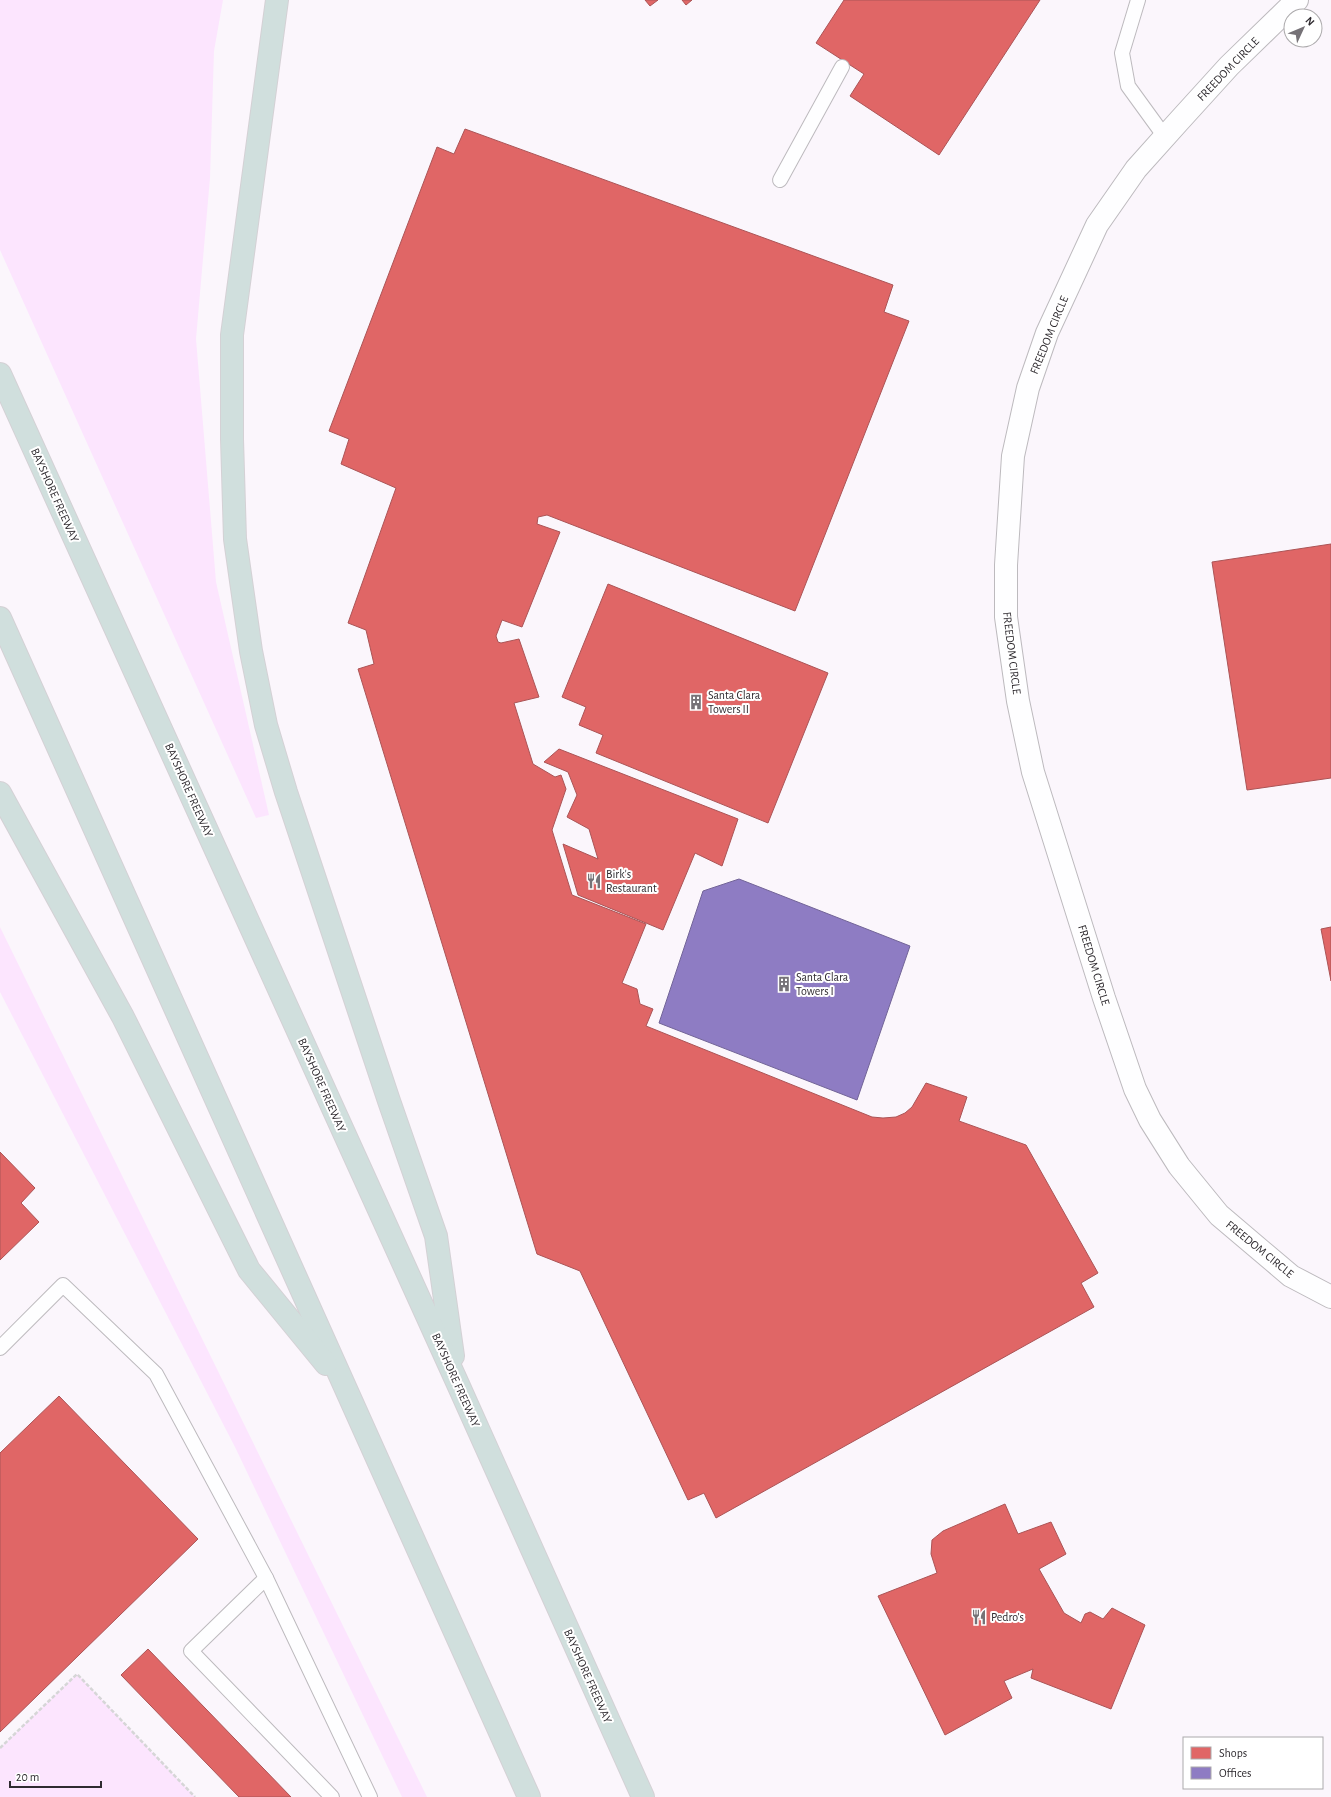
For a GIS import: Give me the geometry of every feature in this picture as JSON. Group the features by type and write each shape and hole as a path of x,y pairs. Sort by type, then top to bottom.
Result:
{"highway":[{"path":"277,0 232,335 232,439 236,539 251,651 266,725 289,799 389,1100 436,1236 457,1382"},
{"name":"BAYSHORE FREEWAY","path":"0,374 457,1382 643,1797"},
{"path":"0,618 529,1797"},
{"path":"0,793 123,1016 249,1270 345,1386"}],"street":[{"name":"FREEDOM CIRCLE","path":"1297,0 1229,66 1136,169 1097,225 1047,333 1028,388 1013,456 1006,565 1007,624 1018,701 1033,772 1104,998 1135,1089 1150,1120 1179,1166 1219,1215 1291,1276 1331,1297"}],"lane":[{"path":"1138,0 1122,53 1126,79 1128,86 1165,137"},
{"path":"780,180 842,67"},
{"path":"0,1348 63,1285 156,1374 266,1578 370,1797"},
{"path":"266,1578 192,1651 332,1797"}],"path":[{"path":"0,1748 77,1674 195,1797"}],"shaded area":[{"path":"0,0 223,0 214,51 210,178 196,339 216,582 269,815 256,818 0,250"},
{"path":"0,927 427,1797 402,1797 235,1447 0,992"},
{"path":"77,1674 195,1797 0,1797 0,1748"}],"building: Shops":[{"path":"645,0 658,0 650,6"},
{"path":"682,0 692,0 686,5"},
{"path":"844,0 1040,0 939,155 850,96 864,74 816,43"},
{"path":"465,129 893,285 884,312 909,321 795,611 547,515 538,517 537,524 560,532 522,627 502,620 496,636 498,642 501,643 519,639 539,697 514,703 533,764 555,777 561,775 566,789 552,830 572,895 646,924 622,983 637,989 640,1004 653,1009 646,1026 872,1117 896,1117 905,1113 912,1107 926,1083 967,1097 959,1121 1026,1145 1098,1273 1081,1283 1094,1307 716,1518 704,1493 688,1500 580,1271 537,1254 358,669 374,664 366,630 348,623 396,488 341,464 349,439 329,431 437,147 454,154"},
{"path":"1331,544 1331,778 1247,790 1212,562"},
{"name":"Santa Clara Towers II","path":"608,584 828,673 768,823 596,753 603,735 579,725 586,707 562,697"},
{"path":"559,749 738,819 722,866 695,853 663,930 578,895 563,844 598,859 589,829 567,817 577,795 568,772 544,762"},
{"path":"1331,927 1331,981 1321,929"},
{"path":"0,1152 35,1188 21,1203 39,1222 0,1260"},
{"path":"59,1396 198,1539 0,1732 0,1453"},
{"name":"Pedro’s","path":"1005,1504 1018,1534 1051,1522 1066,1554 1039,1569 1064,1613 1081,1623 1085,1614 1090,1612 1103,1619 1112,1608 1145,1625 1111,1709 1031,1678 1033,1669 1004,1681 1012,1698 945,1735 878,1596 937,1573 931,1554 932,1540 943,1531"},
{"path":"148,1649 291,1797 239,1797 121,1675"}],"building: Offices":[{"name":"Santa Clara Towers I","path":"739,879 910,946 857,1100 659,1023 703,891"}],"place":[{"name":"Santa Clara Towers II","path":"696,702"},
{"name":"Birk's Restaurant","path":"594,881"},
{"name":"Santa Clara Towers I","path":"784,984"},
{"name":"Pedro’s","path":"979,1617"}]}
